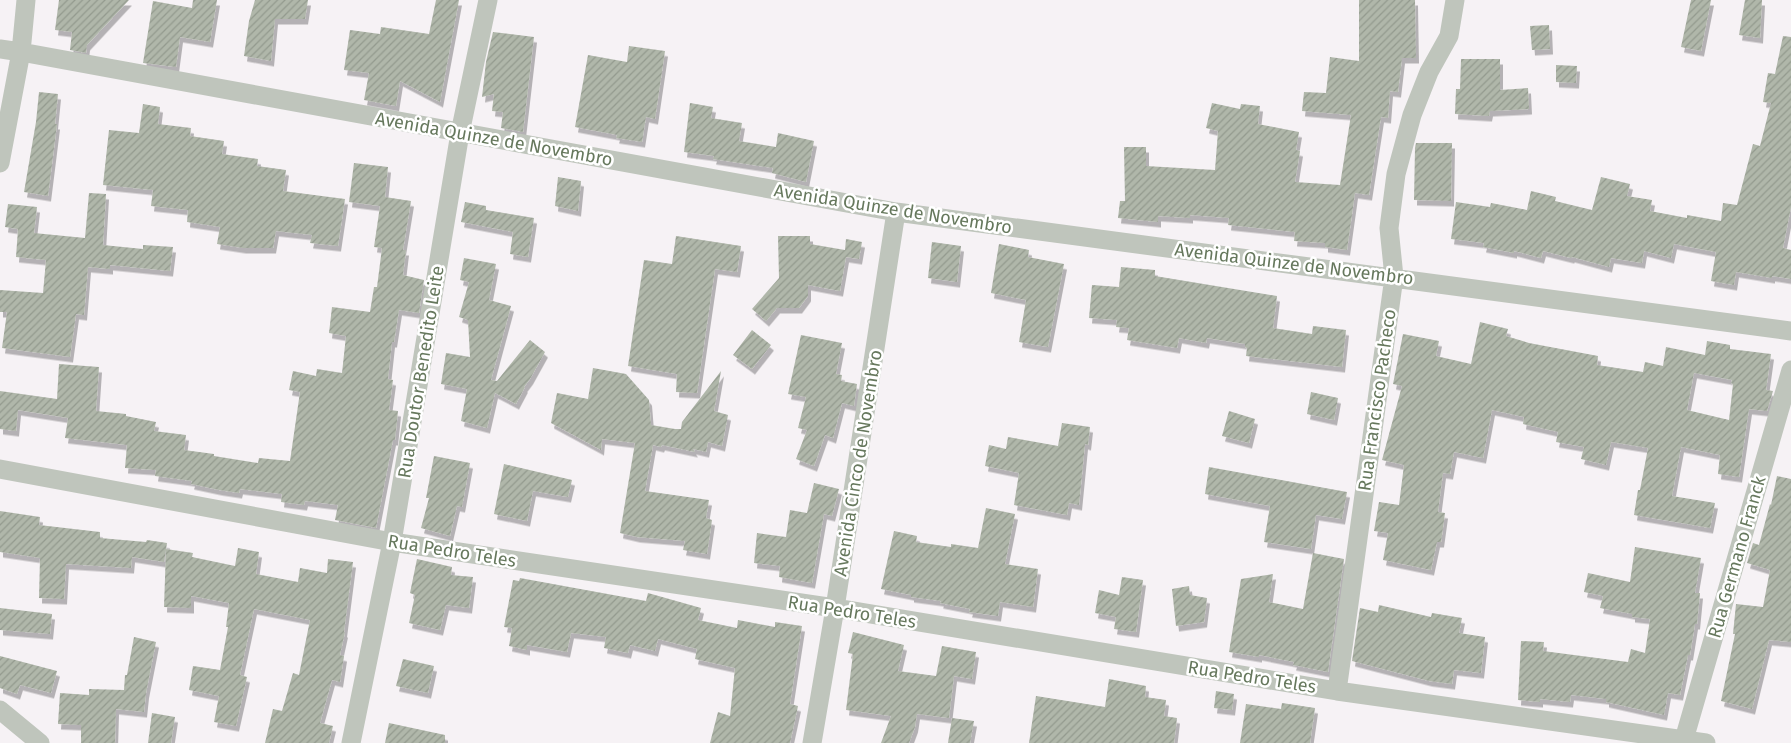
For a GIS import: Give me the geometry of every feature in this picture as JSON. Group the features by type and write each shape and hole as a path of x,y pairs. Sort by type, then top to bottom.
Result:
{"street":[{"path":"0,163 21,52 26,0"},
{"name":"Rua Doutor Benedito Leite","path":"351,743 392,542 460,133 488,0"},
{"name":"Rua Francisco Pacheco","path":"1337,691 1394,277 1389,228 1396,174 1412,115 1429,72 1449,36 1455,0"},
{"name":"Avenida Quinze de Novembro","path":"0,50 21,52 896,212 1791,331"},
{"name":"Avenida Cinco de Novembro","path":"812,743 835,608 896,212"},
{"name":"Rua Germano Franck","path":"1683,741 1791,370"},
{"name":"Rua Pedro Teles","path":"0,469 392,542 835,608 1337,691 1706,743"},
{"path":"0,710 40,743"}],"building":[{"path":"59,0 129,0 87,45 86,53 70,50 72,32 55,30"},
{"path":"193,0 217,0 210,42 180,37 176,67 143,63 153,1 192,8"},
{"path":"255,0 308,0 305,19 275,19 271,61 244,56 249,21"},
{"path":"436,0 459,0 440,102 400,81 396,106 364,100 369,73 344,70 350,30 380,34 381,27 429,34"},
{"path":"1359,0 1415,0 1416,58 1402,58 1398,92 1390,91 1388,118 1381,117 1369,195 1355,193 1347,250 1325,247 1325,243 1294,241 1295,232 1228,225 1229,218 1190,215 1190,218 1158,216 1158,222 1118,218 1120,201 1125,201 1124,147 1146,147 1146,166 1215,170 1218,131 1206,128 1212,103 1240,109 1241,104 1260,106 1258,124 1299,132 1296,150 1300,151 1295,182 1340,185 1351,115 1302,111 1304,92 1326,93 1330,57 1359,61"},
{"path":"1691,0 1711,0 1701,51 1681,47"},
{"path":"1745,0 1762,0 1760,38 1739,35"},
{"path":"1549,25 1550,49 1532,50 1530,26"},
{"path":"493,32 534,37 523,132 501,128 503,112 492,111 494,94 482,97 486,62"},
{"path":"1783,36 1791,37 1791,207 1783,248 1791,250 1791,279 1736,272 1734,285 1711,281 1716,252 1674,244 1671,258 1644,251 1642,263 1611,258 1609,267 1543,251 1541,258 1514,251 1514,253 1483,247 1484,243 1451,239 1456,202 1490,207 1491,203 1527,210 1531,191 1556,197 1555,201 1592,210 1601,177 1630,184 1627,196 1652,200 1650,211 1687,218 1687,215 1721,221 1723,203 1737,205 1753,144 1760,146 1771,103 1763,102 1768,73 1775,74"},
{"path":"629,46 665,51 655,119 646,117 642,142 616,138 617,135 575,127 588,55 627,62"},
{"path":"1461,59 1500,59 1500,90 1528,88 1529,109 1490,111 1489,116 1455,114 1456,89 1460,89"},
{"path":"1556,65 1577,66 1576,83 1556,82"},
{"path":"39,92 58,94 55,124 57,124 48,196 24,192"},
{"path":"690,103 713,107 711,118 742,123 739,141 776,147 778,133 814,141 806,182 772,173 773,168 713,159 714,156 684,152"},
{"path":"143,104 160,107 158,124 191,128 190,136 224,141 222,154 258,159 257,166 286,170 283,191 345,199 338,246 310,243 312,235 276,231 273,248 243,248 217,244 220,227 187,222 188,210 151,206 153,190 103,185 109,130 139,133"},
{"path":"1416,143 1452,143 1451,201 1414,200"},
{"path":"354,163 388,167 385,197 411,201 403,250 406,250 403,275 424,280 419,313 399,310 394,342 392,342 388,379 393,380 389,410 398,411 395,440 393,440 376,528 335,520 338,505 305,501 304,505 281,502 282,494 240,489 239,493 219,490 191,484 192,481 155,476 156,470 125,468 127,445 65,438 68,418 18,410 16,431 0,429 0,391 57,399 59,364 99,367 96,411 126,414 126,416 156,422 154,431 186,435 184,450 258,463 259,458 290,461 300,392 289,390 293,371 316,376 317,369 342,373 346,336 329,333 332,307 370,312 374,287 377,287 382,248 374,247 380,206 349,202"},
{"path":"558,177 581,181 578,211 555,206"},
{"path":"89,193 106,194 103,245 143,249 143,245 173,247 170,271 110,265 110,269 88,267 84,315 76,314 70,357 2,348 7,312 0,312 0,290 43,293 46,260 16,257 18,229 5,227 8,204 37,207 34,233 85,238"},
{"path":"465,202 486,206 486,210 534,218 528,257 510,254 513,232 461,222"},
{"path":"676,236 741,246 737,272 715,269 697,393 676,392 677,374 628,366 644,260 672,264"},
{"path":"778,236 810,236 810,244 845,250 846,239 862,242 859,259 846,257 840,291 808,285 808,296 799,308 777,308 766,321 752,309 779,278"},
{"path":"932,242 961,246 957,282 928,278"},
{"path":"999,244 1029,250 1028,257 1064,264 1048,347 1019,342 1026,300 991,293"},
{"path":"464,258 496,264 489,300 511,306 491,380 497,381 530,340 545,352 516,404 495,393 487,428 461,421 467,389 441,384 446,353 470,357 468,320 459,317 469,282 460,280"},
{"path":"1121,267 1155,270 1155,276 1277,296 1273,328 1312,334 1313,326 1346,330 1342,367 1246,356 1247,348 1245,344 1207,338 1206,343 1179,338 1177,348 1127,340 1129,328 1116,327 1117,320 1089,318 1092,285 1119,287"},
{"path":"1480,322 1508,329 1506,336 1529,343 1598,356 1597,365 1643,372 1645,362 1663,366 1666,347 1705,355 1707,341 1730,345 1730,349 1771,354 1766,390 1773,391 1767,411 1749,409 1739,477 1718,474 1720,455 1681,447 1672,496 1715,503 1710,528 1634,515 1648,448 1611,442 1606,465 1581,459 1584,447 1556,442 1558,432 1523,424 1524,417 1492,410 1483,458 1454,452 1450,474 1443,473 1438,512 1445,513 1441,542 1437,542 1431,570 1383,560 1388,533 1374,531 1379,502 1399,505 1404,465 1382,460 1402,386 1393,384 1403,334 1439,341 1436,356 1471,364","holes":["1694,373 1732,380 1729,420 1687,410"]},
{"path":"752,330 771,345 752,369 733,355"},
{"path":"801,335 842,343 836,374 842,375 841,381 857,384 854,406 842,403 833,438 825,435 814,466 796,459 807,430 798,428 806,397 788,394"},
{"path":"593,368 626,374 649,400 651,425 675,429 681,429 682,422 721,371 714,411 728,415 722,446 708,442 706,452 693,449 695,452 653,445 645,491 709,500 706,518 712,520 707,554 683,550 685,541 637,537 620,533 635,443 602,439 601,450 551,423 557,393 588,399"},
{"path":"1311,392 1338,398 1334,420 1307,414"},
{"path":"1229,411 1255,419 1249,443 1222,436"},
{"path":"1062,423 1090,427 1088,445 1085,444 1079,505 1069,503 1067,515 1014,505 1019,473 985,466 989,445 1006,449 1008,437 1058,446"},
{"path":"434,456 470,463 462,507 457,506 450,536 421,528 429,498 426,498"},
{"path":"504,464 572,480 568,497 533,491 527,521 494,514"},
{"path":"1209,467 1347,492 1342,519 1316,515 1311,549 1264,542 1270,506 1205,494"},
{"path":"1777,476 1791,479 1791,642 1769,640 1752,709 1721,701 1735,634 1733,634 1736,604 1763,607 1770,570 1747,563 1753,543 1759,545 1771,505"},
{"path":"814,483 839,489 832,516 824,514 812,583 779,577 780,566 754,563 757,533 786,537 790,510 807,513"},
{"path":"986,508 1015,514 1005,564 1038,569 1033,607 1000,602 998,616 969,612 970,609 940,603 941,601 911,597 911,595 881,589 894,531 917,536 916,542 951,547 951,544 978,548"},
{"path":"0,511 40,517 39,525 100,532 100,538 146,542 147,540 167,543 164,562 132,557 131,568 66,564 64,599 39,598 40,558 0,552"},
{"path":"1635,547 1701,558 1695,593 1700,593 1697,624 1695,624 1690,655 1688,655 1680,695 1668,693 1664,715 1606,702 1606,699 1571,695 1570,702 1540,699 1540,702 1518,700 1521,641 1544,642 1543,651 1628,662 1631,649 1645,653 1650,619 1632,617 1632,614 1600,608 1603,596 1584,592 1588,573 1630,582"},
{"path":"238,548 259,552 256,574 298,582 300,568 327,573 328,559 353,562 345,632 340,655 344,656 340,682 332,680 320,723 333,726 329,743 265,743 273,709 282,711 293,673 299,675 310,620 254,609 240,675 247,677 236,726 214,722 219,696 189,690 193,666 220,670 228,627 226,627 229,603 191,596 191,608 164,607 166,549 193,553 192,557 235,566"},
{"path":"1313,553 1344,559 1328,672 1293,665 1294,662 1259,655 1259,657 1229,652 1241,579 1273,574 1269,602 1303,609"},
{"path":"417,559 452,567 451,575 473,577 469,608 446,605 440,630 409,623 415,595 410,593"},
{"path":"1122,577 1143,580 1136,632 1114,629 1116,617 1095,613 1099,590 1119,595"},
{"path":"520,578 646,601 648,593 701,608 698,620 737,628 738,620 775,627 775,622 802,626 790,704 798,706 790,743 710,743 718,712 730,716 735,668 695,659 697,649 658,639 655,651 630,645 628,653 604,648 606,637 571,633 567,652 527,645 527,650 509,646 512,628 504,627 513,580 519,581"},
{"path":"1189,586 1190,595 1207,598 1204,622 1176,626 1172,589"},
{"path":"1379,605 1431,617 1432,613 1462,618 1459,633 1485,637 1481,673 1454,670 1452,684 1429,681 1352,661 1360,608 1378,612"},
{"path":"0,608 52,614 50,634 0,630"},
{"path":"853,632 904,645 898,671 936,676 942,646 976,652 972,679 954,676 949,718 917,714 915,727 909,743 881,743 891,716 846,710 853,654 848,653"},
{"path":"134,637 156,642 144,712 116,709 115,743 81,743 81,725 58,724 60,693 89,695 89,689 124,690 125,675 127,675"},
{"path":"0,656 57,671 51,693 20,685 17,694 0,688"},
{"path":"403,659 434,666 428,693 396,686"},
{"path":"1109,679 1146,686 1145,697 1166,700 1164,716 1177,718 1174,743 1029,743 1036,696 1105,707"},
{"path":"1216,691 1234,694 1232,710 1214,708"},
{"path":"1282,703 1315,708 1310,743 1240,743 1246,704 1281,709"},
{"path":"152,713 175,717 171,743 148,743"},
{"path":"952,718 974,721 970,743 948,743"},
{"path":"389,723 445,735 445,743 385,743"}]}
